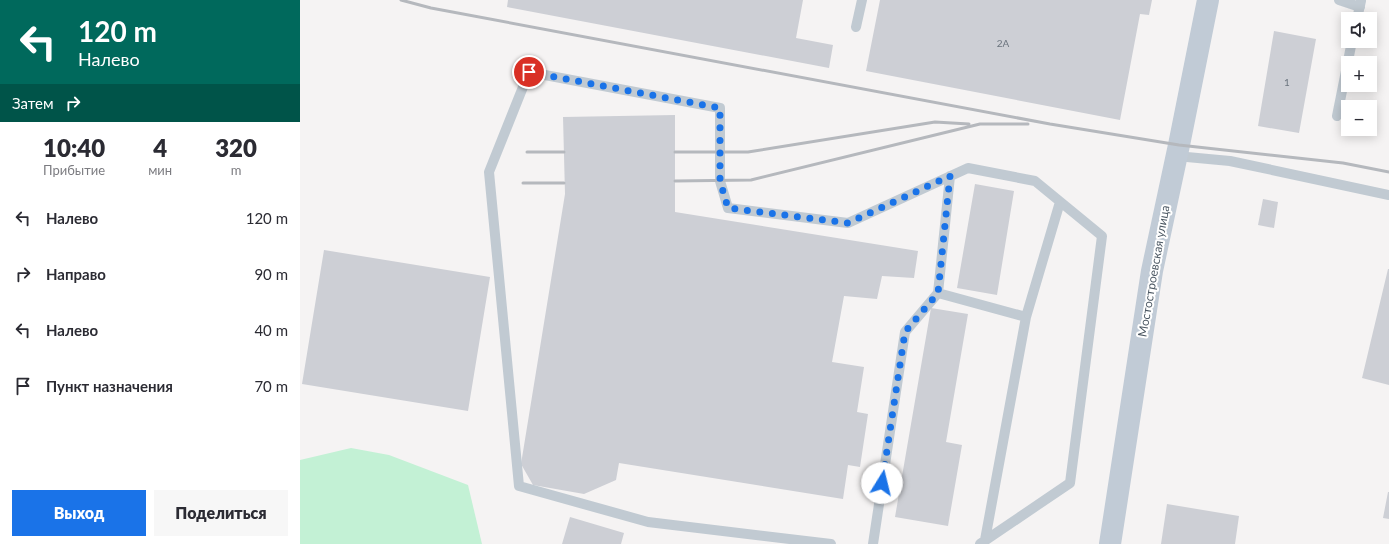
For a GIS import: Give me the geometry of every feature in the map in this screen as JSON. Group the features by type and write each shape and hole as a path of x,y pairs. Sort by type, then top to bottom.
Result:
{"main road":[{"name":"Мостостроевская улица","path":"1110,543 1152,271 1208,0"}],"lane":[{"path":"856,27 862,0"},
{"path":"1339,0 1360,3"},
{"path":"1337,116 1351,48"},
{"path":"831,544 648,522 519,486 489,172 529,72 720,108 720,181 728,208 848,223 968,168 1034,181 1102,236 1070,483 983,542"},
{"path":"1176,156 1230,161 1389,195"},
{"path":"873,544 905,332 938,293 950,176"},
{"path":"983,542 1026,317 1060,202"},
{"path":"938,293 1026,317"}],"green space":[{"path":"351,448 389,455 468,485 482,544 300,544 300,460"}],"building":[{"path":"508,0 803,0 796,38 833,45 829,68 507,7"},
{"path":"880,0 1152,0 1149,15 1140,14 1120,120 866,71"},
{"path":"1274,31 1316,39 1299,133 1258,126"},
{"path":"675,115 675,212 918,251 914,278 882,276 877,299 844,296 832,362 864,367 857,412 868,414 860,467 848,465 843,499 619,463 616,480 584,494 533,485 521,464 565,194 563,117"},
{"path":"975,184 1014,191 997,295 957,288"},
{"path":"1263,199 1278,202 1274,228 1258,225"},
{"path":"324,250 490,277 468,411 302,384"},
{"path":"1389,269 1389,385 1362,378"},
{"path":"931,308 968,314 946,442 962,445 948,526 895,517"},
{"path":"1389,492 1389,519 1383,518"},
{"path":"1167,504 1239,516 1235,544 1161,544"},
{"path":"570,517 624,533 621,544 562,544"}],"railway":[{"path":"401,0 431,8 1050,124 1179,145 1343,163 1389,172"},
{"path":"675,152 748,152 935,122 969,124"},
{"path":"675,181 751,180 980,124 1028,124"},
{"path":"527,152 564,152"},
{"path":"523,183 564,183"}],"route":[{"path":"529,72 720,108 720,181 728,208 848,223 950,176 938,293 905,332 882,483"}]}
